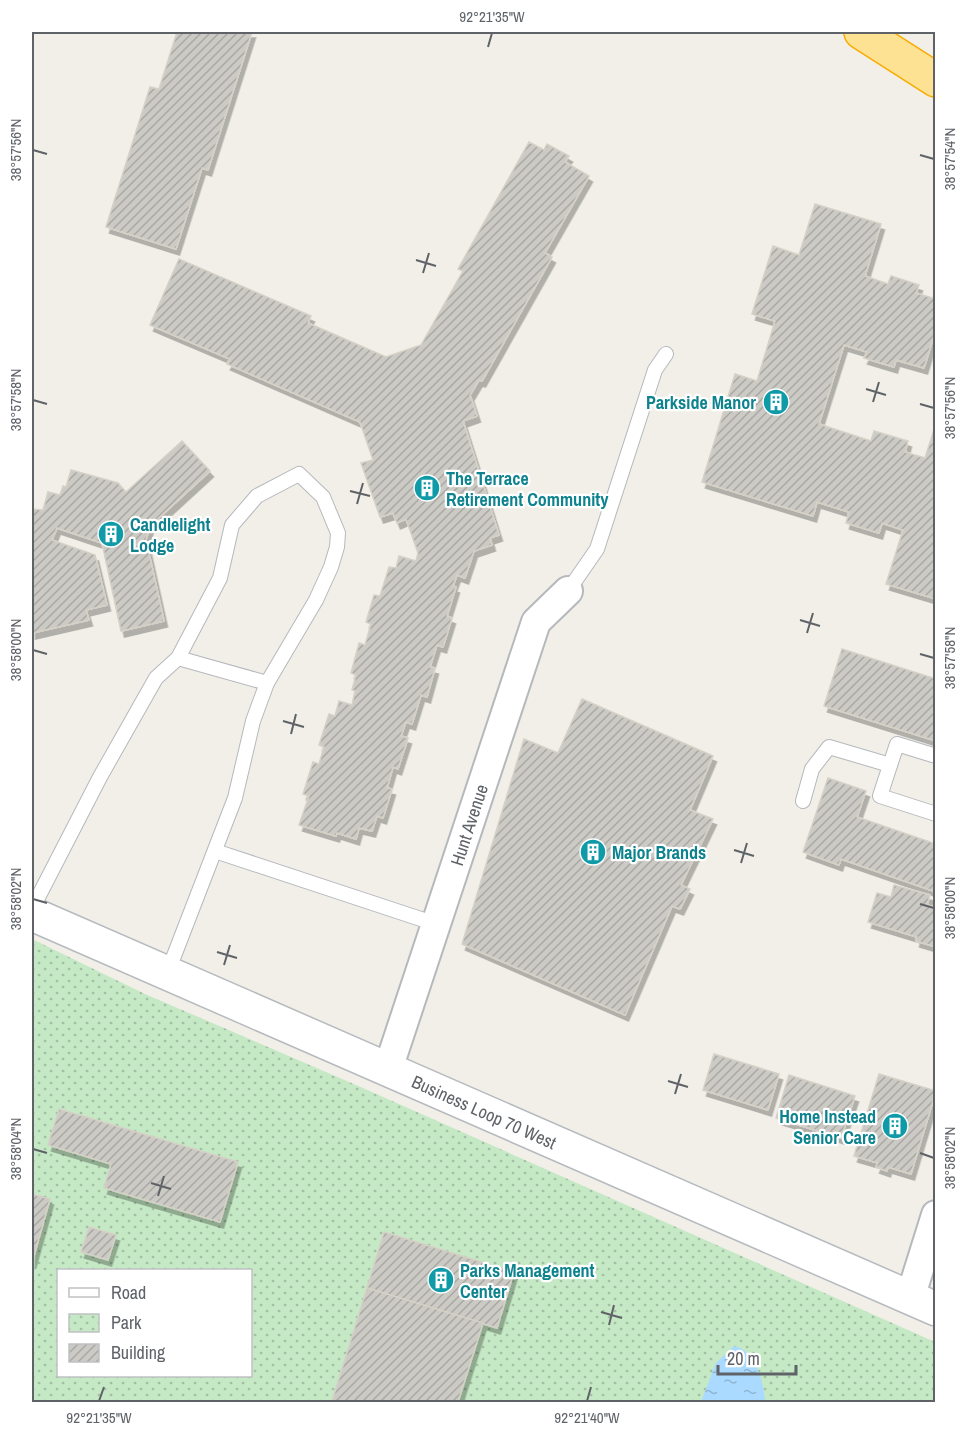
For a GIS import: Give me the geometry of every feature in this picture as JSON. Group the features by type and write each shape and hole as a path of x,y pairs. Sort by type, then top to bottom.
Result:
{"highway":[{"path":"861,32 936,80"}],"main road":[{"name":"Business Loop 70 West","path":"32,914 923,1304"}],"street":[{"name":"Hunt Avenue","path":"388,1069 536,622 568,591"},
{"path":"923,1304 936,1215"}],"lane":[{"path":"568,591 597,549 655,370 666,354"},
{"path":"32,909 100,777 156,678 178,658 220,578 232,525 257,496 299,474 323,497 338,533 337,547 316,600 267,683 253,721 235,798 166,974"},
{"path":"178,658 267,683"},
{"path":"936,756 897,744 880,796 936,814"},
{"path":"803,801 812,769 829,747 890,765"},
{"path":"215,851 436,924"}],"green space":[{"path":"32,939 145,994 935,1342 935,1402 32,1402"}],"water":[{"path":"734,1346 742,1349 753,1361 761,1377 765,1402 701,1402 716,1363"}],"building":[{"path":"177,32 252,32 208,170 202,168 176,249 106,227 150,87 159,89"},
{"name":"The Terrace Retirement Community","path":"529,142 544,150 547,144 569,156 565,162 589,176 545,253 552,257 482,381 479,380 470,395 477,416 463,421 499,535 490,538 492,545 474,551 465,578 457,575 453,586 456,587 447,616 452,618 443,647 437,645 430,667 435,668 427,697 421,695 412,724 406,722 401,736 408,738 398,769 393,767 387,788 392,789 383,818 377,816 372,831 359,828 356,839 337,833 336,836 299,825 309,796 303,794 313,762 319,764 324,747 319,745 329,714 335,716 339,701 352,705 355,691 352,690 356,675 351,673 359,643 365,645 371,624 366,622 374,595 380,596 389,567 396,568 399,556 416,561 418,553 406,519 397,523 393,513 380,517 361,463 373,460 360,422 227,364 230,359 150,325 179,259 311,316 308,323 386,357 421,345 463,271 458,269"},
{"name":"Parkside Manor","path":"815,204 881,224 865,276 888,284 891,276 919,285 916,293 936,299 936,329 924,368 896,360 894,367 864,358 867,352 844,345 819,424 871,441 874,431 908,441 905,452 925,458 936,423 936,599 886,584 903,530 882,523 879,533 846,523 849,512 817,502 813,516 702,482 735,374 757,381 775,321 752,314 773,246 799,255"},
{"name":"Candlelight Lodge","path":"182,441 210,471 150,526 146,540 164,621 121,631 102,543 57,528 52,540 95,555 107,605 86,610 89,620 32,633 32,509 43,510 48,492 60,495 63,486 66,487 71,470 118,483 126,492"},
{"path":"842,649 936,679 936,741 824,706"},
{"name":"Major Brands","path":"582,699 713,756 690,810 713,819 681,885 690,889 680,909 672,906 625,1015 462,944 524,739 558,753"},
{"path":"828,778 866,791 857,817 936,844 936,892 841,859 839,865 803,852"},
{"path":"894,885 930,895 927,905 936,907 936,947 916,941 917,937 868,922 877,893 891,897"},
{"path":"714,1054 779,1074 768,1110 703,1090"},
{"name":"Home Instead Senior Care","path":"879,1074 936,1091 911,1174 888,1167 887,1171 876,1167 878,1163 854,1156"},
{"path":"789,1075 855,1096 841,1138 776,1118"},
{"path":"59,1109 238,1162 220,1222 104,1188 111,1164 48,1145"},
{"path":"32,1194 50,1199 32,1263"},
{"path":"89,1227 116,1235 108,1260 81,1252"},
{"name":"Parks Management Center","path":"384,1232 514,1272 497,1328 367,1288"},
{"path":"367,1288 483,1323 458,1402 332,1401"}],"place":[{"name":"Parkside Manor","path":"776,402"},
{"name":"The Terrace Retirement Community","path":"427,488"},
{"name":"Candlelight Lodge","path":"111,534"},
{"name":"Major Brands","path":"593,852"},
{"name":"Home Instead Senior Care","path":"895,1126"},
{"name":"Parks Management Center","path":"441,1280"}]}
